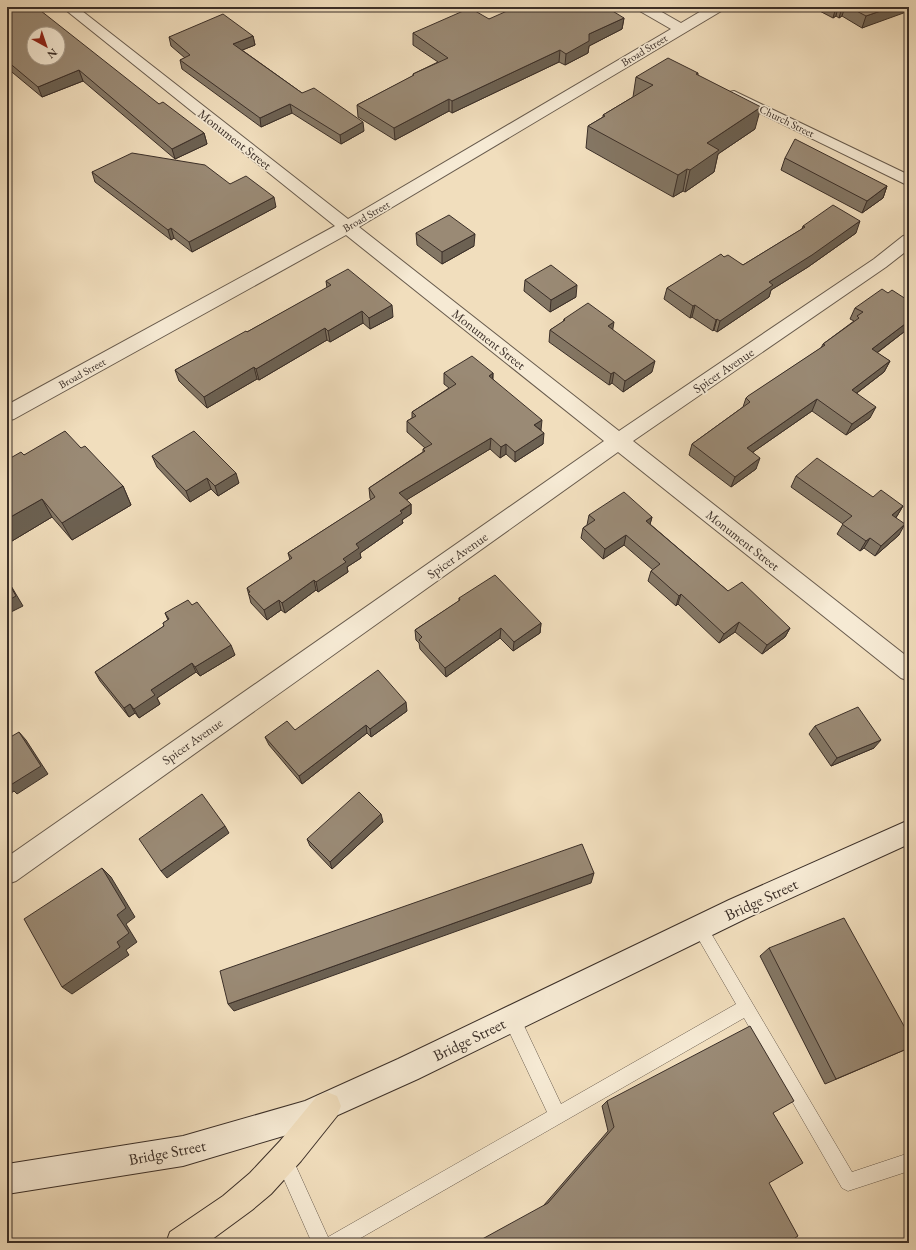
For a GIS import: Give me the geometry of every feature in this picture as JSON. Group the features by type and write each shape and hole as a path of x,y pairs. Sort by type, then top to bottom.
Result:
{"highway":[{"path":"181,1243 244,1197 284,1159 327,1106"}],"street":[{"name":"Monument Street","path":"69,7 909,671"},
{"path":"643,7 680,28"},
{"name":"Broad Street","path":"7,414 347,227 680,28 718,7"},
{"path":"643,50 661,59"},
{"name":"Church Street","path":"724,90 909,181"},
{"name":"Spicer Avenue","path":"7,872 619,441 880,263 909,240"},
{"name":"Bridge Street","path":"7,1179 183,1151 307,1116 700,928 909,832"}],"lane":[{"path":"700,928 748,1007 848,1182 909,1162"},
{"path":"334,1243 748,1007"},
{"path":"512,1019 558,1115"},
{"path":"284,1159 321,1243"}],"building":[{"path":"7,7 36,7 60,26 26,26 26,66 66,66 66,31 159,104 163,102 204,133 172,149 79,70 38,87 7,61"},
{"path":"516,7 606,7 624,18 589,34 589,41 566,54 560,50 452,101 449,99 394,128 357,105 414,75 413,74 448,58 413,33 470,8 489,19"},
{"path":"849,7 892,7 866,16"},
{"path":"223,14 253,36 233,44 302,93 314,88 363,122 340,135 290,104 260,118 180,60 190,55 169,37"},
{"path":"668,58 761,107 707,143 719,150 690,170 687,169 678,175 588,126 605,116 603,115 653,85 636,77"},
{"path":"795,139 887,186 867,201 785,158"},
{"path":"132,153 205,165 230,184 246,176 274,197 189,242 171,228 168,230 92,172"},
{"path":"833,205 860,221 812,255 769,282 773,285 720,321 717,319 716,320 695,305 693,306 667,288 721,254 724,257 728,255 743,265 805,227 803,226"},
{"path":"449,215 475,234 442,252 416,233"},
{"path":"551,265 577,285 551,300 525,280"},
{"path":"348,269 392,305 369,318 362,311 328,331 325,328 256,369 254,367 204,397 175,370 331,285 326,281"},
{"path":"882,289 888,293 892,290 909,301 909,321 872,349 890,361 852,390 876,407 852,424 817,399 747,448 760,458 735,477 692,444 750,402 746,398 748,396 825,345 823,344 859,318 857,316 863,312 855,308"},
{"path":"588,303 614,322 608,326 655,361 625,381 614,372 611,374 550,330"},
{"path":"472,356 493,373 489,376 542,420 534,425 544,433 515,452 506,444 501,447 491,438 399,493 411,504 400,511 402,513 356,544 359,548 343,559 346,562 316,582 314,580 282,603 279,600 264,610 248,593 250,592 247,588 292,558 288,553 375,497 369,488 425,451 423,449 432,444 407,421 416,416 412,412 456,384 444,373"},
{"path":"65,431 81,448 85,446 123,486 62,523 42,499 7,519 7,460 21,452 24,455"},
{"path":"194,431 236,473 215,486 207,478 186,491 152,456"},
{"path":"817,458 873,497 881,490 903,506 892,515 905,524 881,546 870,538 866,541 842,524 852,516 796,476"},
{"path":"624,492 652,517 646,521 728,591 742,582 790,628 767,645 739,622 724,634 681,594 679,596 651,571 660,564 626,535 605,549 583,528 595,520 589,515"},
{"path":"495,575 541,623 514,642 501,628 445,668 419,640 422,637 415,630 460,600 459,598"},
{"path":"7,580 16,596 7,601"},
{"path":"188,600 192,605 197,602 231,645 195,667 192,663 151,690 155,695 134,709 130,704 124,708 95,672 164,626 163,623 169,619 165,613"},
{"path":"378,670 406,702 370,729 366,725 299,776 265,737 287,721 295,730"},
{"path":"858,707 881,740 837,758 815,726"},
{"path":"19,732 41,766 9,786 7,783 7,739"},
{"path":"359,792 381,814 330,862 307,839"},
{"path":"202,794 225,826 161,871 139,839"},
{"path":"582,844 594,873 228,1004 220,971"},
{"path":"102,868 126,908 117,915 129,933 117,942 120,947 62,987 24,919"},
{"path":"844,918 909,1035 909,1048 836,1079 769,948"},
{"path":"750,1026 794,1101 773,1113 803,1163 769,1183 798,1236 788,1243 475,1243 548,1203 614,1127 607,1101"}]}
